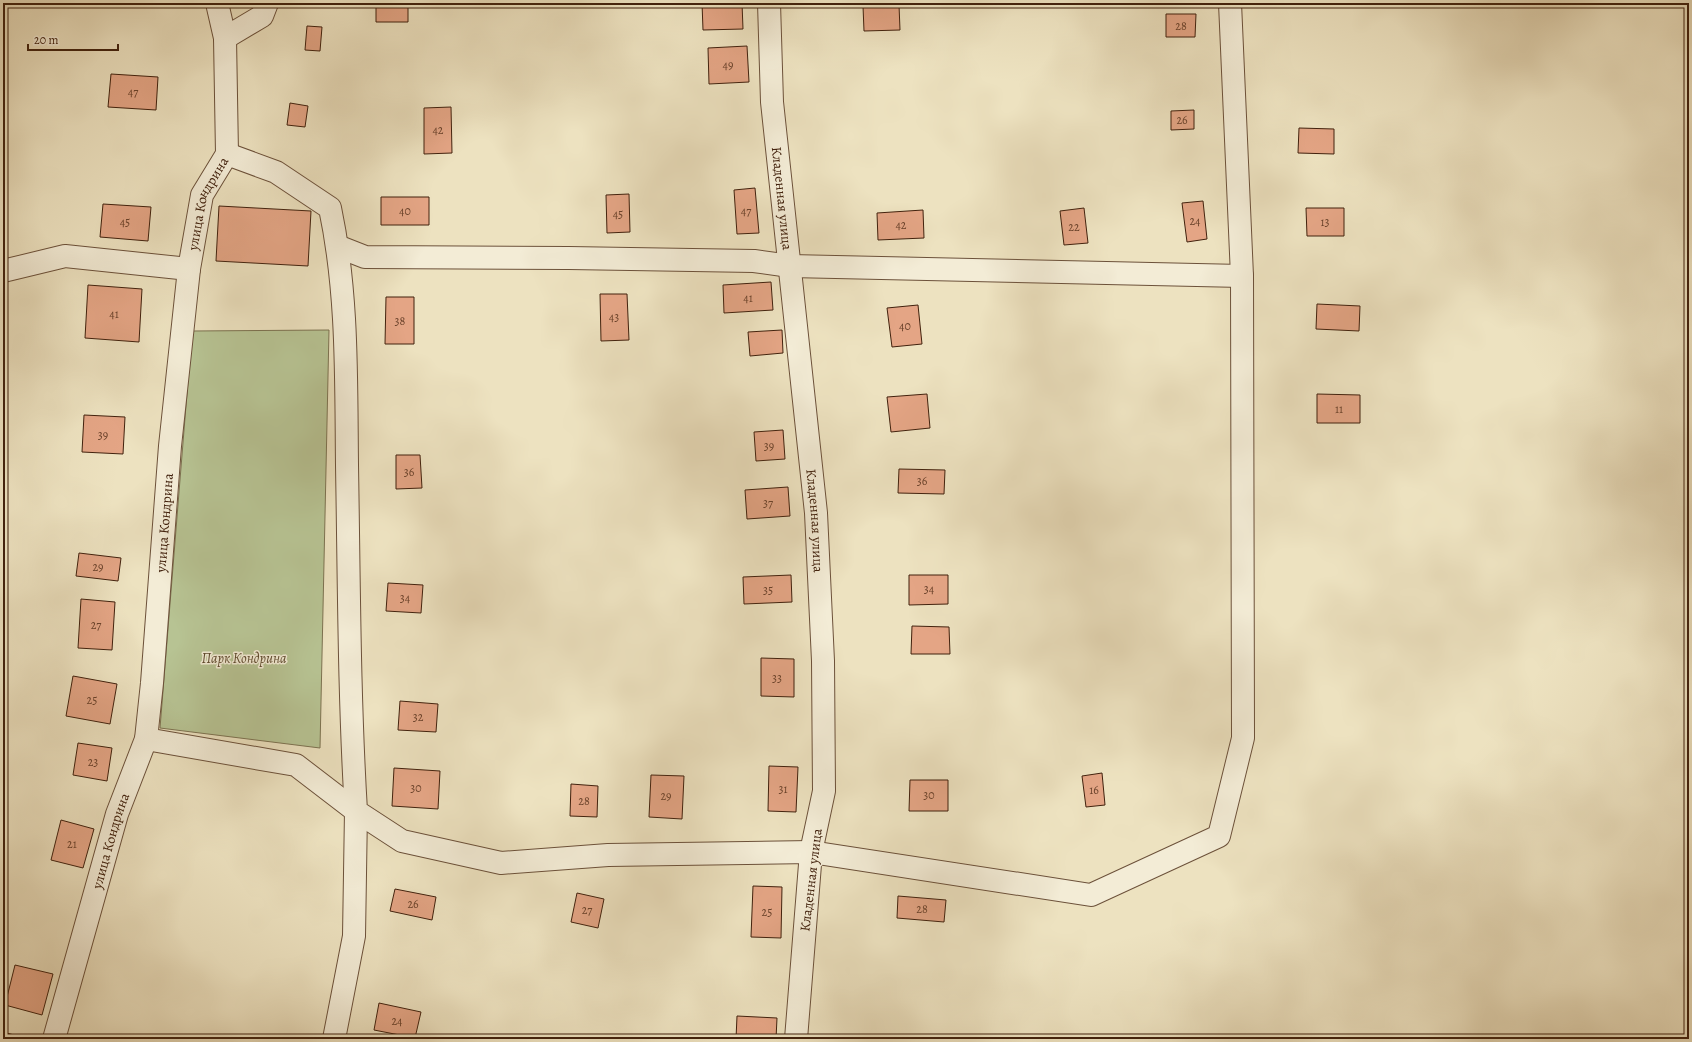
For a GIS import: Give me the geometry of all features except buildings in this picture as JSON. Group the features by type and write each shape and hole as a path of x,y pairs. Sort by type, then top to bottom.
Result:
{"street":[{"name":"улица Кондрина","path":"54,1039 117,814 146,739 152,683 170,446 188,269 202,196 227,154 225,38 217,3"},
{"path":"225,38 262,16 267,3"},
{"name":"Кладенная улица","path":"769,3 772,102 816,513 823,661 824,791 812,852 796,1039"},
{"path":"146,739 296,765 356,811 402,841 502,863 608,855 812,852 1091,895 1219,836 1243,738 1242,276 1230,3"},
{"path":"227,154 276,172 330,208 338,246 346,332 351,727 356,811 354,936 334,1039"},
{"path":"338,246 365,257 746,261 790,266 1242,276"},
{"path":"3,271 65,256 188,269"}],"green space":[{"name":"Парк Кондрина","path":"329,330 320,748 160,728 192,331"}]}
